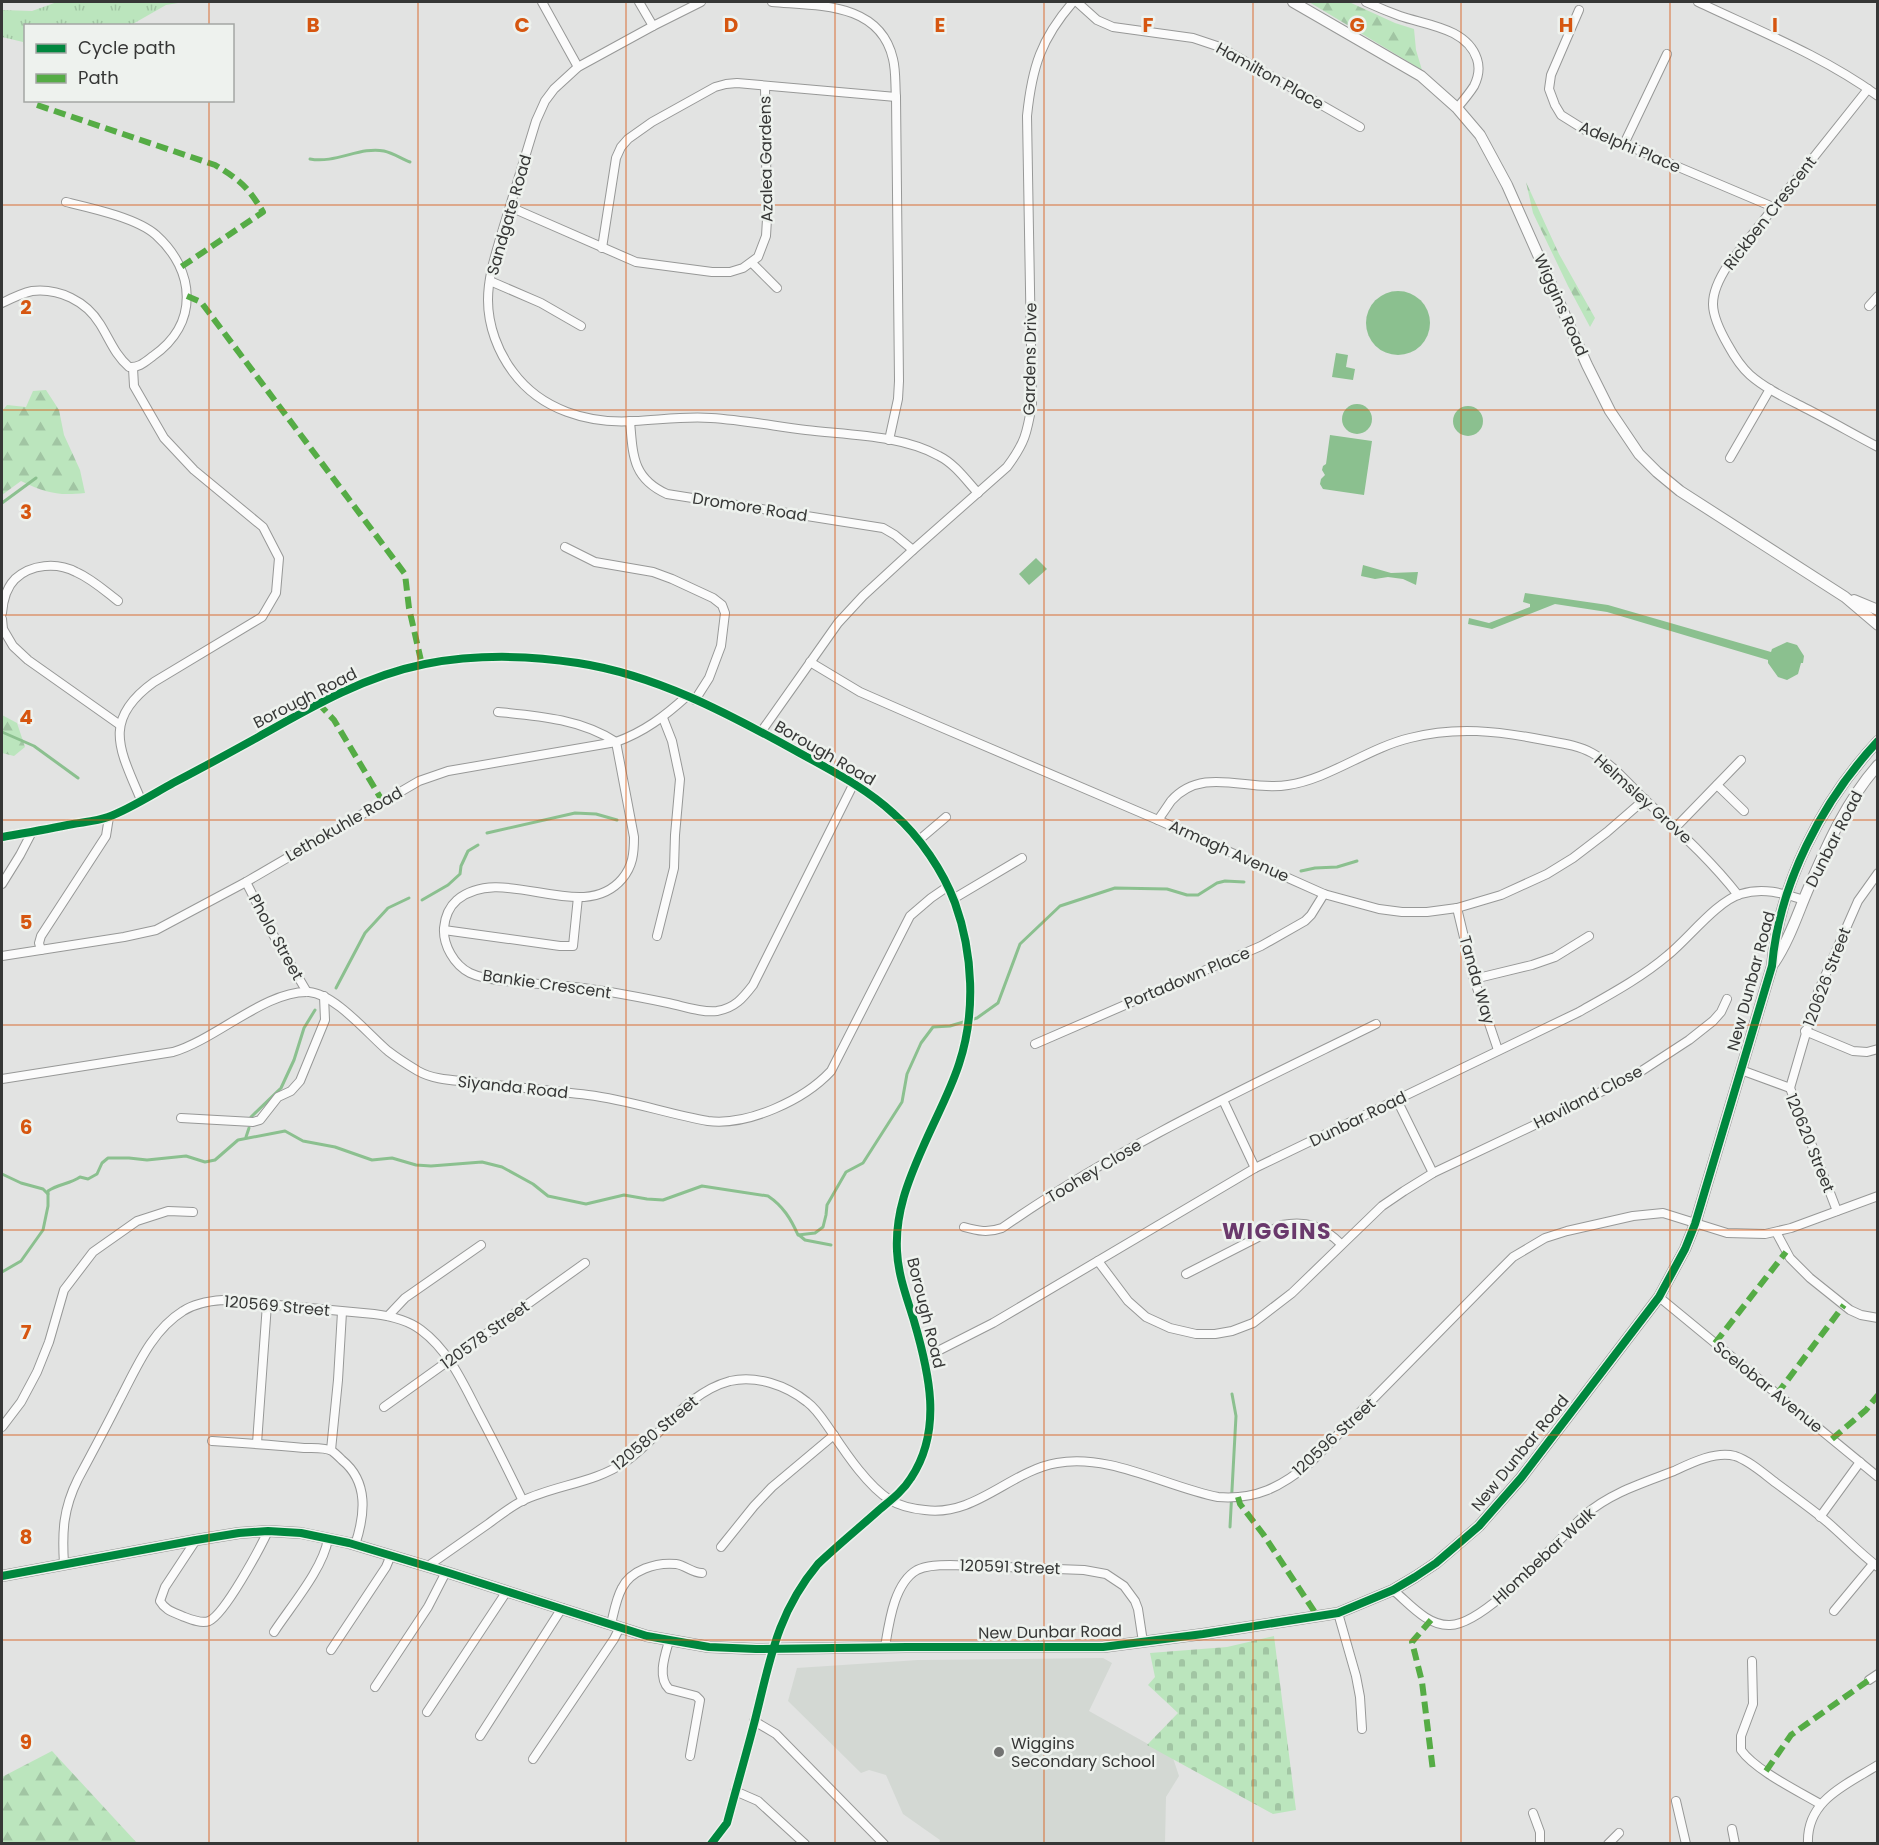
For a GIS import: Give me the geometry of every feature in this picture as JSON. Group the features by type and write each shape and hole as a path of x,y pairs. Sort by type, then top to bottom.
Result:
{"street":[{"path":"542,2 578,67"},
{"path":"639,2 653,26"},
{"name":"Sandgate Road","path":"701,2 578,67 544,101 491,272 488,300 492,330 507,364 518,379 544,402 568,413 589,419 630,421 710,418 889,440 938,455 955,468 978,493"},
{"path":"772,2 843,9 857,14 871,23 882,34 889,46 895,70 896,97 899,381 898,399 889,440"},
{"name":"Hamilton Place","path":"1075,2 1097,20 1113,27 1193,38 1220,47 1360,127"},
{"name":"Gardens Drive","path":"762,732 838,623 863,596 1007,467 1019,451 1027,434 1032,404 1027,116 1030,89 1043,45 1058,19 1075,2"},
{"name":"Wiggins Road","path":"1293,2 1421,76 1457,108 1480,135 1495,159 1601,393 1615,419 1640,454 1680,491 1845,597 1878,625"},
{"path":"1366,2 1398,16 1453,33 1470,46 1478,63 1479,74 1474,86 1457,108"},
{"path":"1698,2 1778,39 1878,96"},
{"name":"Adelphi Place","path":"1579,10 1551,75 1548,89 1561,115 1585,130 1624,144 1773,207"},
{"path":"1624,144 1667,54"},
{"name":"Azalea Gardens","path":"603,248 616,158 621,147 628,139 652,122 715,87 737,83 896,97"},
{"name":"Azalea Gardens","path":"752,263 763,248 768,219 765,86"},
{"name":"Rickben Crescent","path":"1868,89 1728,265 1717,283 1713,310 1720,332 1737,362 1749,374 1770,389 1878,447"},
{"path":"2,303 30,291 48,291 65,295 92,312 118,358 133,368 159,352 173,338 186,311 187,296 181,267 162,241 145,227 103,211 66,202"},
{"path":"510,207 636,262 712,272 730,272 752,263 777,288"},
{"path":"490,281 541,303 581,326"},
{"path":"1869,306 1878,296"},
{"path":"133,368 134,386 164,438 194,470 263,527 279,558 276,593 262,617 154,682 141,691 129,705 120,725 118,738 123,757 141,800"},
{"path":"1730,458 1770,389"},
{"name":"Dromore Road","path":"630,421 633,454 641,475 656,489 667,494 876,526 895,535 914,550"},
{"name":"Lethokuhle Road","path":"2,956 146,934 246,882 434,774 616,742 633,736 691,698 709,678 721,646 725,613 722,605 713,598 672,579 653,572 595,562 565,547"},
{"path":"2,613 4,600 14,580 26,571 38,567 63,567 76,571 118,601"},
{"name":"Wiggins Road","path":"1845,597 1878,610"},
{"path":"2,619 3,628 13,646 28,660 120,725"},
{"name":"Borough Road","path":"2,837 109,817 318,703 366,681 422,665 478,656 527,657 582,663 645,679 691,698 762,732 854,783 897,816 919,840 953,899 969,968 968,1025 960,1063 907,1183 898,1217 899,1269 924,1358 932,1411 926,1447 908,1482 838,1545 806,1579 790,1604 772,1649 726,1823 711,1844"},
{"name":"Armagh Avenue","path":"810,662 860,692 1324,894 1379,909 1428,912 1457,908 1501,895 1547,874 1573,858 1645,799"},
{"path":"498,712 559,719 593,729 616,742 634,837 632,863 616,885 600,895 578,897 504,888 475,890 455,902 449,910 444,930 573,946 578,897"},
{"path":"657,936 674,868 680,779 672,741 663,718"},
{"name":"Helmsley Grove","path":"1158,820 1171,801 1187,788 1200,783 1219,781 1267,786 1287,785 1322,774 1408,738 1450,730 1504,733 1582,748 1605,761 1676,827 1724,876 1738,895"},
{"name":"Dunbar Road","path":"1788,895 1806,848 1832,802 1858,764 1878,741"},
{"path":"1676,827 1741,760"},
{"name":"Dunbar Road","path":"924,1358 993,1323 1013,1309 1255,1168 1579,1012 1620,989 1667,956 1720,906 1738,895 1757,890 1804,900 1820,862 1851,802 1878,765"},
{"name":"Bankie Crescent","path":"444,930 449,951 454,959 464,969 478,975 567,986 700,1010 716,1011 735,1005 753,985 854,783"},
{"path":"1717,785 1744,811"},
{"path":"41,950 39,943 41,936 106,836 109,817"},
{"path":"919,840 946,817"},
{"path":"2,884 32,832"},
{"path":"953,899 1022,858"},
{"name":"120626 Street","path":"1790,1088 1818,992 1858,901 1878,873"},
{"name":"Pholo Street","path":"246,882 271,931 308,992"},
{"name":"Siyanda Road","path":"2,1079 38,1075 61,1069 142,1058 181,1050 209,1038 270,1000 284,995 308,992 324,996 357,1021 395,1056 430,1076 589,1095 699,1120 720,1123 738,1121 765,1113 805,1092 831,1071 910,916 947,887"},
{"name":"Portadown Place","path":"1035,1044 1261,946 1305,921 1324,894"},
{"name":"New Dunbar Road","path":"2,1576 196,1540 268,1531 301,1533 355,1545 647,1636 710,1647 772,1649 1103,1647 1203,1635 1338,1613 1394,1590 1436,1563 1479,1526 1502,1501 1659,1297 1674,1271 1695,1224 1772,966 1774,944 1788,895"},
{"name":"New Dunbar Road","path":"1772,966 1783,949 1804,900"},
{"name":"Tanda Way","path":"1457,908 1474,979 1498,1050"},
{"path":"1474,979 1555,957 1588,936"},
{"path":"181,1118 253,1122 260,1120 278,1097 291,1091 300,1081 326,1020 324,996"},
{"name":"Haviland Close","path":"1098,1261 1128,1301 1146,1317 1170,1328 1196,1334 1215,1334 1232,1331 1253,1323 1292,1293 1382,1206 1433,1173 1562,1112 1643,1070 1713,1022 1727,999"},
{"name":"Toohey Close","path":"964,1227 983,1232 992,1232 1002,1228 1109,1160 1194,1114 1376,1024"},
{"path":"1805,1031 1853,1051 1867,1052 1878,1049"},
{"name":"120620 Street","path":"1741,1070 1790,1088 1837,1211"},
{"path":"1223,1100 1255,1168"},
{"path":"1397,1100 1433,1173"},
{"name":"120596 Street","path":"890,1500 926,1511 955,1508 968,1504 1032,1470 1067,1461 1084,1461 1110,1466 1218,1497 1244,1497 1266,1491 1310,1463 1493,1276 1513,1257 1545,1238 1633,1216 1663,1213 1727,1233 1776,1232 1878,1196"},
{"path":"2,1427 21,1402 37,1372 49,1342 64,1290 93,1252 137,1221 168,1211 193,1212"},
{"path":"1186,1274 1282,1225 1291,1223 1305,1222 1321,1228 1341,1244"},
{"path":"1776,1232 1790,1258 1810,1278 1850,1310 1878,1318"},
{"path":"388,1316 405,1298 482,1245"},
{"name":"120578 Street","path":"384,1407 585,1263"},
{"name":"Scelobar Avenue","path":"1659,1297 1878,1477"},
{"name":"120569 Street","path":"64,1564 64,1518 70,1495 131,1379 165,1324 184,1309 202,1302 223,1300 388,1316 420,1329 450,1360 523,1501"},
{"path":"257,1443 267,1304"},
{"path":"331,1450 342,1312"},
{"name":"120580 Street","path":"428,1566 523,1501 610,1471 640,1450 695,1398 731,1381 759,1380 785,1388 813,1407 865,1476 890,1500"},
{"path":"721,1547 772,1487 834,1435"},
{"path":"212,1442 257,1443 331,1450 351,1468 360,1485 363,1515 355,1545"},
{"name":"Hlombebar Walk","path":"1394,1590 1418,1612 1431,1620 1449,1625 1466,1622 1487,1608 1585,1515 1605,1500 1695,1462 1716,1456 1733,1456 1747,1462 1820,1517 1875,1565"},
{"path":"1820,1517 1860,1462"},
{"path":"196,1540 165,1587 160,1601 168,1611 202,1622 210,1621 218,1614 250,1565 268,1531"},
{"path":"274,1632 317,1568 327,1548 328,1539"},
{"path":"330,1650 386,1567 391,1555"},
{"path":"533,1759 614,1639 623,1585 642,1569 665,1563 679,1564 694,1573 702,1574"},
{"name":"120591 Street","path":"885,1647 896,1599 909,1578 918,1570 933,1565 1084,1570 1106,1574 1124,1586 1135,1601 1143,1642"},
{"path":"1834,1611 1875,1565"},
{"path":"375,1687 428,1606 446,1572"},
{"path":"427,1712 507,1591"},
{"path":"480,1736 562,1608"},
{"path":"1338,1613 1356,1676 1362,1729"},
{"path":"669,1641 663,1666 665,1686 696,1696 700,1700 690,1756"},
{"path":"1752,1661 1753,1704 1740,1743 1742,1750 1751,1761 1820,1804"},
{"path":"1869,1680 1878,1674"},
{"path":"754,1721 776,1734 884,1844"},
{"path":"1808,1844 1809,1825 1820,1804 1878,1765"},
{"path":"735,1791 758,1801 805,1844"},
{"path":"1676,1801 1686,1844"},
{"path":"1533,1813 1540,1832 1540,1844"},
{"path":"1732,1829 1735,1844"},
{"path":"1608,1844 1619,1833"}],"shaded area":[{"path":"1392,291 1404,291 1421,300 1428,311 1430,323 1428,335 1421,346 1404,355 1392,355 1380,350 1371,341 1366,329 1366,317 1371,305 1380,296"},
{"path":"1336,353 1348,355 1346,367 1355,369 1353,380 1332,377"},
{"path":"1357,404 1363,405 1371,413 1371,425 1363,433 1357,434 1351,433 1343,425 1342,419 1343,413 1351,405"},
{"path":"1468,406 1478,411 1483,421 1478,431 1468,436 1458,431 1453,421 1458,411"},
{"path":"1330,435 1372,441 1364,495 1323,489 1320,484 1325,475 1322,470 1326,464"},
{"path":"1036,558 1047,569 1029,585 1019,574"},
{"path":"1363,565 1391,573 1418,572 1416,585 1403,579 1388,577 1375,579 1361,576"},
{"path":"1525,593 1608,605 1771,652 1772,649 1787,642 1797,645 1804,656 1803,663 1801,663 1798,674 1787,680 1778,677 1768,660 1607,612 1555,604 1492,629 1468,624 1469,618 1489,623 1530,607 1530,604 1523,602"},
{"name":"Wiggins Secondary School","path":"1103,1658 1112,1663 1089,1711 1173,1758 1179,1776 1166,1797 1165,1843 939,1843 940,1840 903,1814 886,1775 869,1770 861,1773 788,1701 797,1668 918,1660"}],"green space":[{"path":"57,2 184,2 166,5 133,24 24,24 24,46 23,42 2,37 2,10 32,11"},
{"path":"1309,2 1349,2 1414,29 1416,50 1422,70"},
{"path":"1526,182 1559,254 1595,318 1590,327 1533,213"},
{"path":"46,390 59,410 64,435 80,470 85,493 52,493 21,481 2,495 2,411 7,405 26,407 33,391"},
{"path":"2,715 17,723 25,747 14,756 2,753"},
{"path":"1274,1636 1296,1810 1273,1814 1147,1745 1178,1713 1148,1685 1155,1677 1150,1653 1227,1647"},
{"path":"52,1751 137,1843 2,1843 2,1777"}],"waterway":[{"path":"310,159 329,159 375,150 387,152 410,162"},
{"path":"2,503 36,478"},
{"path":"2,732 34,746 78,778"},
{"path":"487,833 575,813 596,814 617,820"},
{"path":"422,900 448,885 460,874 468,851 478,845"},
{"path":"1301,871 1337,867 1357,861"},
{"path":"2,1272 21,1261 43,1230 48,1206 48,1191 80,1177 88,1179 97,1174 102,1163 108,1158 147,1160 186,1156 205,1162 215,1160 238,1140 285,1131 303,1141 335,1147 372,1160 392,1158 416,1165 431,1166 482,1162 502,1167 533,1184 548,1196 586,1204 624,1195 663,1200 702,1186 768,1196 786,1213 798,1235 815,1233 823,1227 827,1205 846,1172 863,1163 902,1102 907,1074 921,1043 933,1027 950,1026 977,1018 998,1003 1020,944 1060,906 1115,888 1167,889 1187,895 1198,895 1217,883 1244,882"},
{"path":"336,988 365,933 388,908 409,898"},
{"path":"251,1117 281,1088 294,1060 304,1028 315,1010"},
{"path":"246,1137 249,1128"},
{"path":"2,1174 21,1183 43,1189 48,1194"},
{"path":"799,1235 805,1240 831,1245"},
{"path":"1230,1527 1236,1416 1232,1394"}],"marked path":[{"path":"37,105 215,165 248,190 263,212 181,267"},
{"path":"187,296 201,302 405,574 409,608 422,665"},
{"path":"318,703 334,720 383,802"},
{"path":"1715,1343 1786,1252"},
{"path":"1777,1394 1844,1305"},
{"path":"1832,1439 1866,1410 1878,1395"},
{"path":"1238,1497 1240,1504 1263,1534 1318,1617"},
{"path":"1431,1620 1412,1642 1422,1682 1433,1771"},
{"path":"1766,1771 1791,1735 1869,1680"}],"cycle path":[{"path":"2,837 116,814 320,703 381,676 425,664 464,658 521,657 578,663 635,676 717,710 822,765 871,795 904,823 930,855 944,879 961,922 969,962 970,1004 959,1064 912,1172 898,1224 899,1269 928,1380 930,1421 927,1440 921,1460 904,1487 818,1564 793,1601 771,1657 727,1823 711,1844"},
{"path":"2,1576 239,1533 268,1531 301,1533 349,1543 647,1636 709,1647 756,1649 1103,1647 1338,1613 1393,1590 1436,1563 1479,1526 1521,1478 1659,1297 1685,1249 1695,1224 1772,966 1776,935 1794,875 1822,817 1839,790 1878,741"}],"place":[{"name":"Wiggins Secondary School","path":"999,1752"}],"district":[{"name":"WIGGINS","path":"1277,1231"}]}
